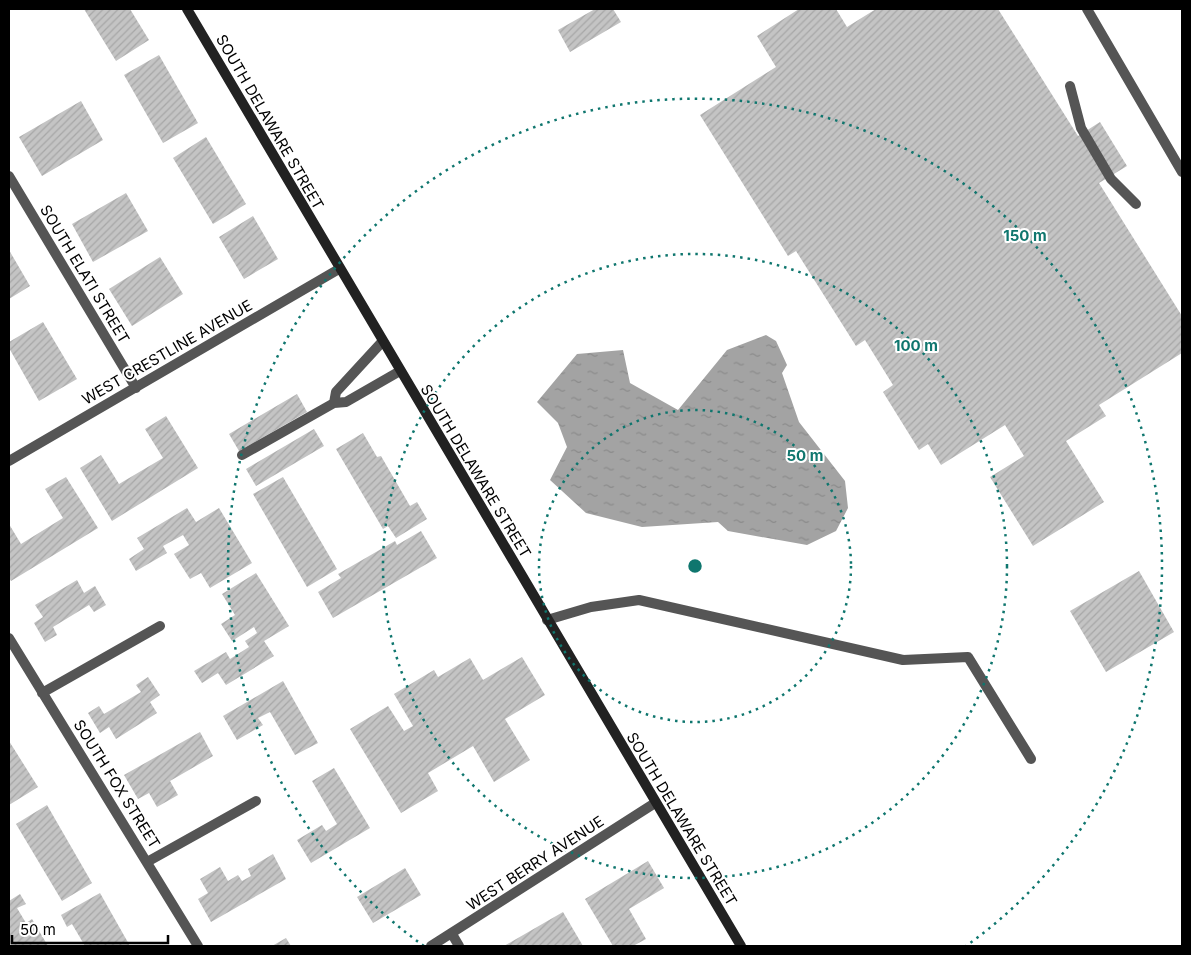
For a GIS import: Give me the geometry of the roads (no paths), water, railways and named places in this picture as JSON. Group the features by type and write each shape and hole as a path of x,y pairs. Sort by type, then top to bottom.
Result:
{"street":[{"name":"SOUTH DELAWARE STREET","path":"187,9 382,342 741,946"},
{"path":"1087,9 1182,172"},
{"path":"1070,86 1081,128 1111,179 1136,204"},
{"name":"SOUTH ELATI STREET","path":"9,176 136,388"},
{"name":"WEST CRESTLINE AVENUE","path":"9,461 339,269"},
{"path":"334,402 336,392 382,342"},
{"path":"242,455 334,402 346,402 400,372"},
{"path":"547,620 591,607 639,600 903,660 968,657 1031,759"},
{"path":"42,693 160,626"},
{"name":"SOUTH FOX STREET","path":"9,638 198,946"},
{"path":"147,862 256,801"},
{"name":"WEST BERRY AVENUE","path":"431,946 655,803"},
{"path":"452,934 459,946"}],"water":[{"path":"766,335 776,341 787,365 782,373 799,422 845,481 848,508 836,531 807,545 728,531 718,522 642,527 586,513 550,480 567,447 558,423 537,402 577,354 623,350 630,383 678,410 727,350"}]}
